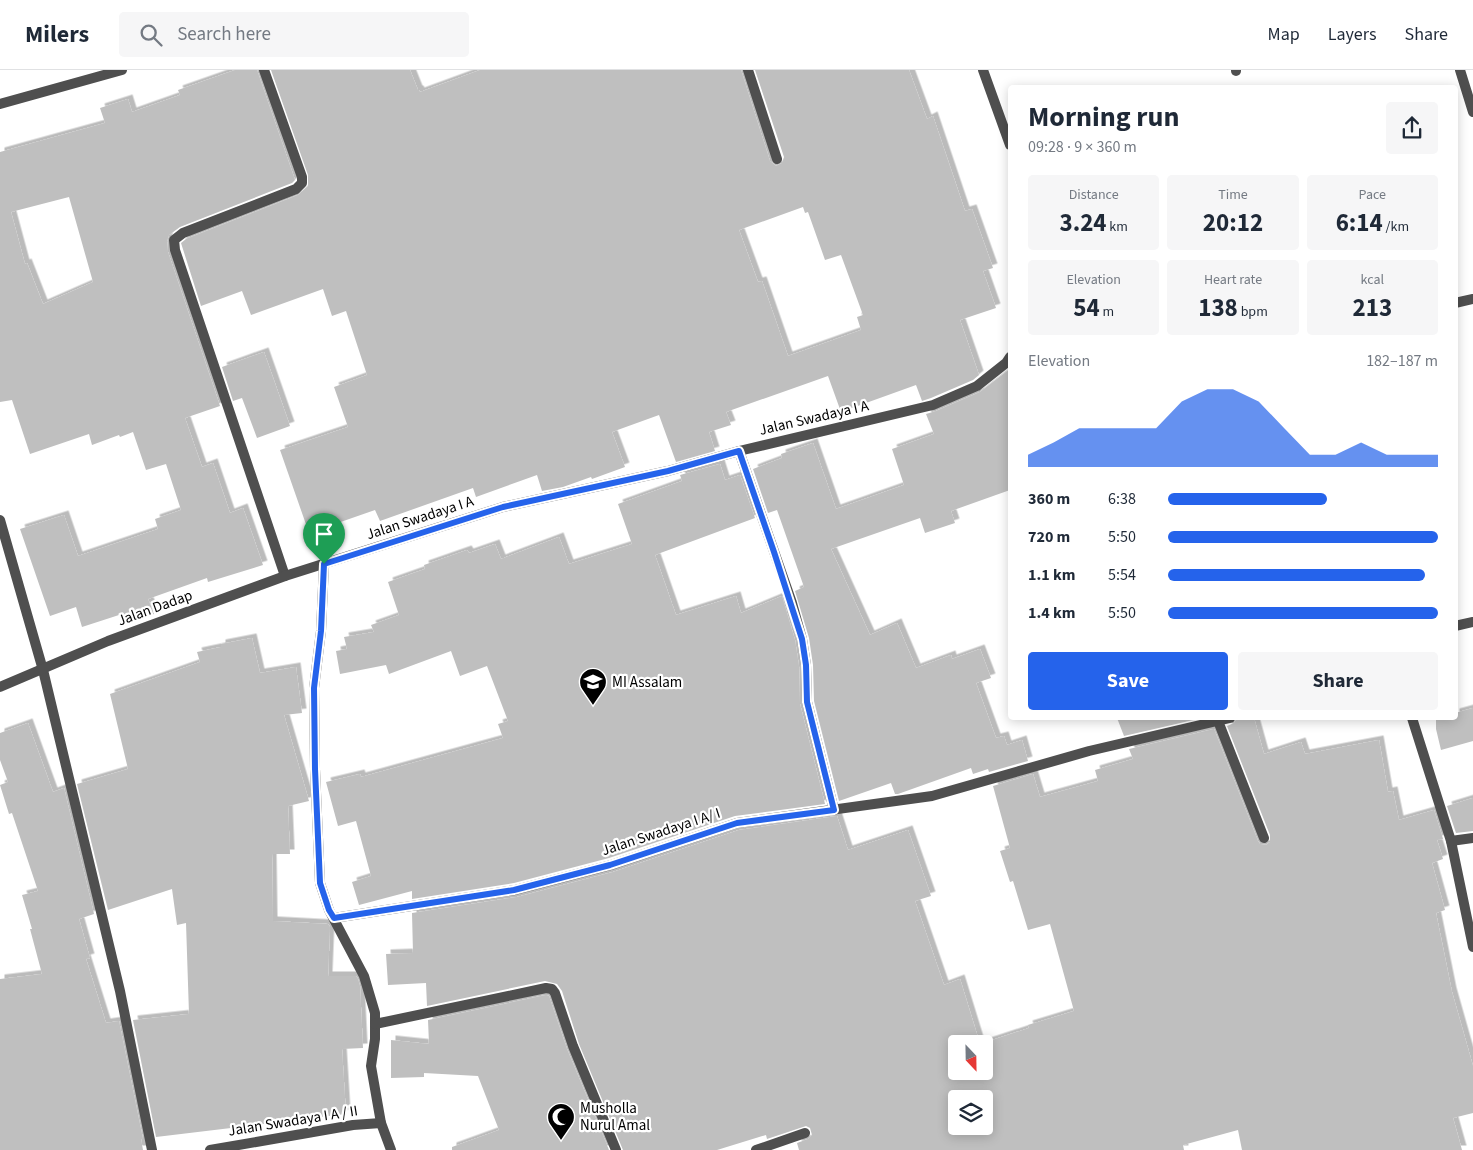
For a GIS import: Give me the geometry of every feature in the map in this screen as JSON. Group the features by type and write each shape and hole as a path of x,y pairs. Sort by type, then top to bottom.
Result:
{"street":[{"path":"0,104 122,70"},
{"path":"264,70 302,177 302,183 296,189 183,233 174,240 174,250 285,576"},
{"path":"748,70 777,159"},
{"path":"983,70 1008,139"},
{"path":"1460,70 1473,112"},
{"path":"1458,303 1473,299"},
{"name":"Jalan Swadaya I A","path":"324,564 503,507 668,471 739,451 933,405 977,386 1008,360"},
{"path":"739,451 789,595 802,639 806,665 807,702 834,810"},
{"path":"0,520 43,670 120,991 152,1150"},
{"path":"324,564 321,631 314,688 320,883 329,910 364,976 376,1013 372,1066 381,1124 391,1150"},
{"name":"Jalan Dadap","path":"0,687 108,641 285,576 324,564"},
{"path":"1458,625 1473,622"},
{"name":"Jalan Swadaya I A/ I","path":"334,918 514,890 610,865 737,823 932,796 1089,751 1222,720"},
{"path":"1413,720 1451,841 1473,947"},
{"path":"1218,721 1264,838"},
{"path":"1451,841 1473,838"},
{"path":"376,1024 546,988 552,989 573,1046 616,1150"},
{"name":"Jalan Swadaya I A / II","path":"210,1150 353,1124 381,1124"},
{"path":"756,1150 805,1133"}],"building":[{"path":"235,70 257,70 295,180 292,183 180,227 169,235 167,241 168,252 220,406 185,418 202,467 213,463 230,513 243,508 263,565 208,582 207,578 148,599 154,614 123,625 119,615 82,627 76,607 50,616 20,529 64,515 78,556 158,529 155,519 181,510 166,464 146,470 133,432 92,445 89,434 30,454 12,400 0,402 0,152 105,123 100,108 128,99 132,112 180,95 178,90","holes":["69,197 93,282 43,304 27,263 25,264 11,212"]},
{"path":"271,70 410,70 420,92 480,70 741,70 770,161 776,166 782,163 784,157 755,70 909,70 927,119 933,116 965,211 972,209 993,268 983,271 996,308 960,320 979,375 973,380 922,401 916,385 841,412 828,376 726,412 731,425 709,432 715,451 676,462 659,415 612,432 625,467 592,479 591,477 563,487 542,491 537,475 476,497 473,488 380,521 375,510 309,533 280,450 348,427 334,387 367,375 346,311 332,316 323,289 251,315 242,291 201,306 181,243 186,239 298,195 308,186 308,175","holes":["803,207 805,213 808,212 825,260 841,255 863,315 857,317 861,330 788,356 762,281 758,282 739,230"]},
{"path":"264,352 290,426 257,438 242,398 233,401 222,367"},
{"path":"1008,371 1008,491 951,511 955,523 925,533 920,518 831,549 870,635 897,623 916,668 951,655 952,659 980,649 991,678 976,683 996,738 1004,736 1007,745 1022,740 1028,761 989,772 988,769 973,774 971,768 898,794 895,794 891,783 839,801 814,701 813,665 809,638 795,591 804,587 777,510 768,513 753,469 782,458 781,454 813,443 836,509 904,485 892,449 934,434 926,414 980,392"},
{"path":"720,464 725,480 740,475 755,518 655,555 676,615 736,596 741,613 782,596 795,640 799,666 800,704 825,804 735,816 609,858 514,883 412,899 412,891 359,905 352,882 371,876 356,821 338,826 326,782 360,774 361,777 503,738 498,724 508,721 487,666 460,676 451,651 389,674 386,665 340,674 336,651 347,649 344,637 374,632 371,625 399,615 388,582 425,569 424,565 467,550 469,553 495,544 501,559 559,537 569,564 632,544 618,504 682,481 680,475"},
{"path":"252,638 260,673 296,667 302,713 284,715 309,801 288,806 290,854 272,854 273,921 328,924 330,927 328,976 356,976 358,979 363,1048 342,1049 346,1114 156,1137 133,1020 189,1014 186,923 177,925 172,889 108,910 77,784 128,769 110,694 200,662 197,652 221,647 221,644"},
{"path":"1473,708 1473,741 1441,750 1436,720 1458,720 1458,712"},
{"path":"1118,720 1193,720 1124,736"},
{"path":"1236,720 1255,720 1264,754 1301,742 1305,754 1379,740 1388,792 1393,791 1399,820 1434,810 1443,839 1437,840 1443,859 1432,863 1445,910 1436,913 1452,992 1473,1066 1473,1113 1453,1118 1462,1150 1242,1150 1238,1130 1183,1145 1184,1150 799,1150 797,1143 808,1139 812,1135 810,1128 806,1126 767,1139 766,1135 717,1150 623,1150 579,1044 562,991 557,984 545,981 427,1006 426,983 388,985 386,954 413,953 412,913 517,897 613,872 739,830 837,816 848,850 908,830 931,896 915,901 944,985 960,979 977,1035 948,1035 948,1080 993,1080 993,1040 1029,1028 1028,1025 1074,1011 1050,924 1028,930 1013,881 1010,882 1000,851 1010,848 993,786 1033,774 1040,797 1098,781 1095,770 1133,759 1129,749 1214,729 1260,844 1266,845 1270,842 1270,835 1227,726"},
{"path":"28,723 53,792 64,788 94,914 79,919 90,958 86,959 106,1023 119,1021 143,1139 141,1139 143,1150 0,1150 0,979 42,974 22,895 38,891 12,813 9,814 0,785 8,782 0,760 0,733"},
{"path":"1473,798 1473,831 1456,833 1447,806"},
{"path":"546,995 549,996 567,1049 609,1150 452,1150 452,1147 499,1130 478,1076 424,1073 424,1077 391,1078 391,1040 429,1044 428,1020"}],"place":[{"name":"MI Assalam","path":"593,706"},
{"name":"Musholla Nurul Amal","path":"561,1141"}],"route":[{"path":"739,451 792,604 802,639 806,665 807,702 819,757 834,810 737,823 610,865 514,890 334,918 329,910 320,883 315,769 314,688 321,631 324,564 503,507 668,471 739,451"}]}
